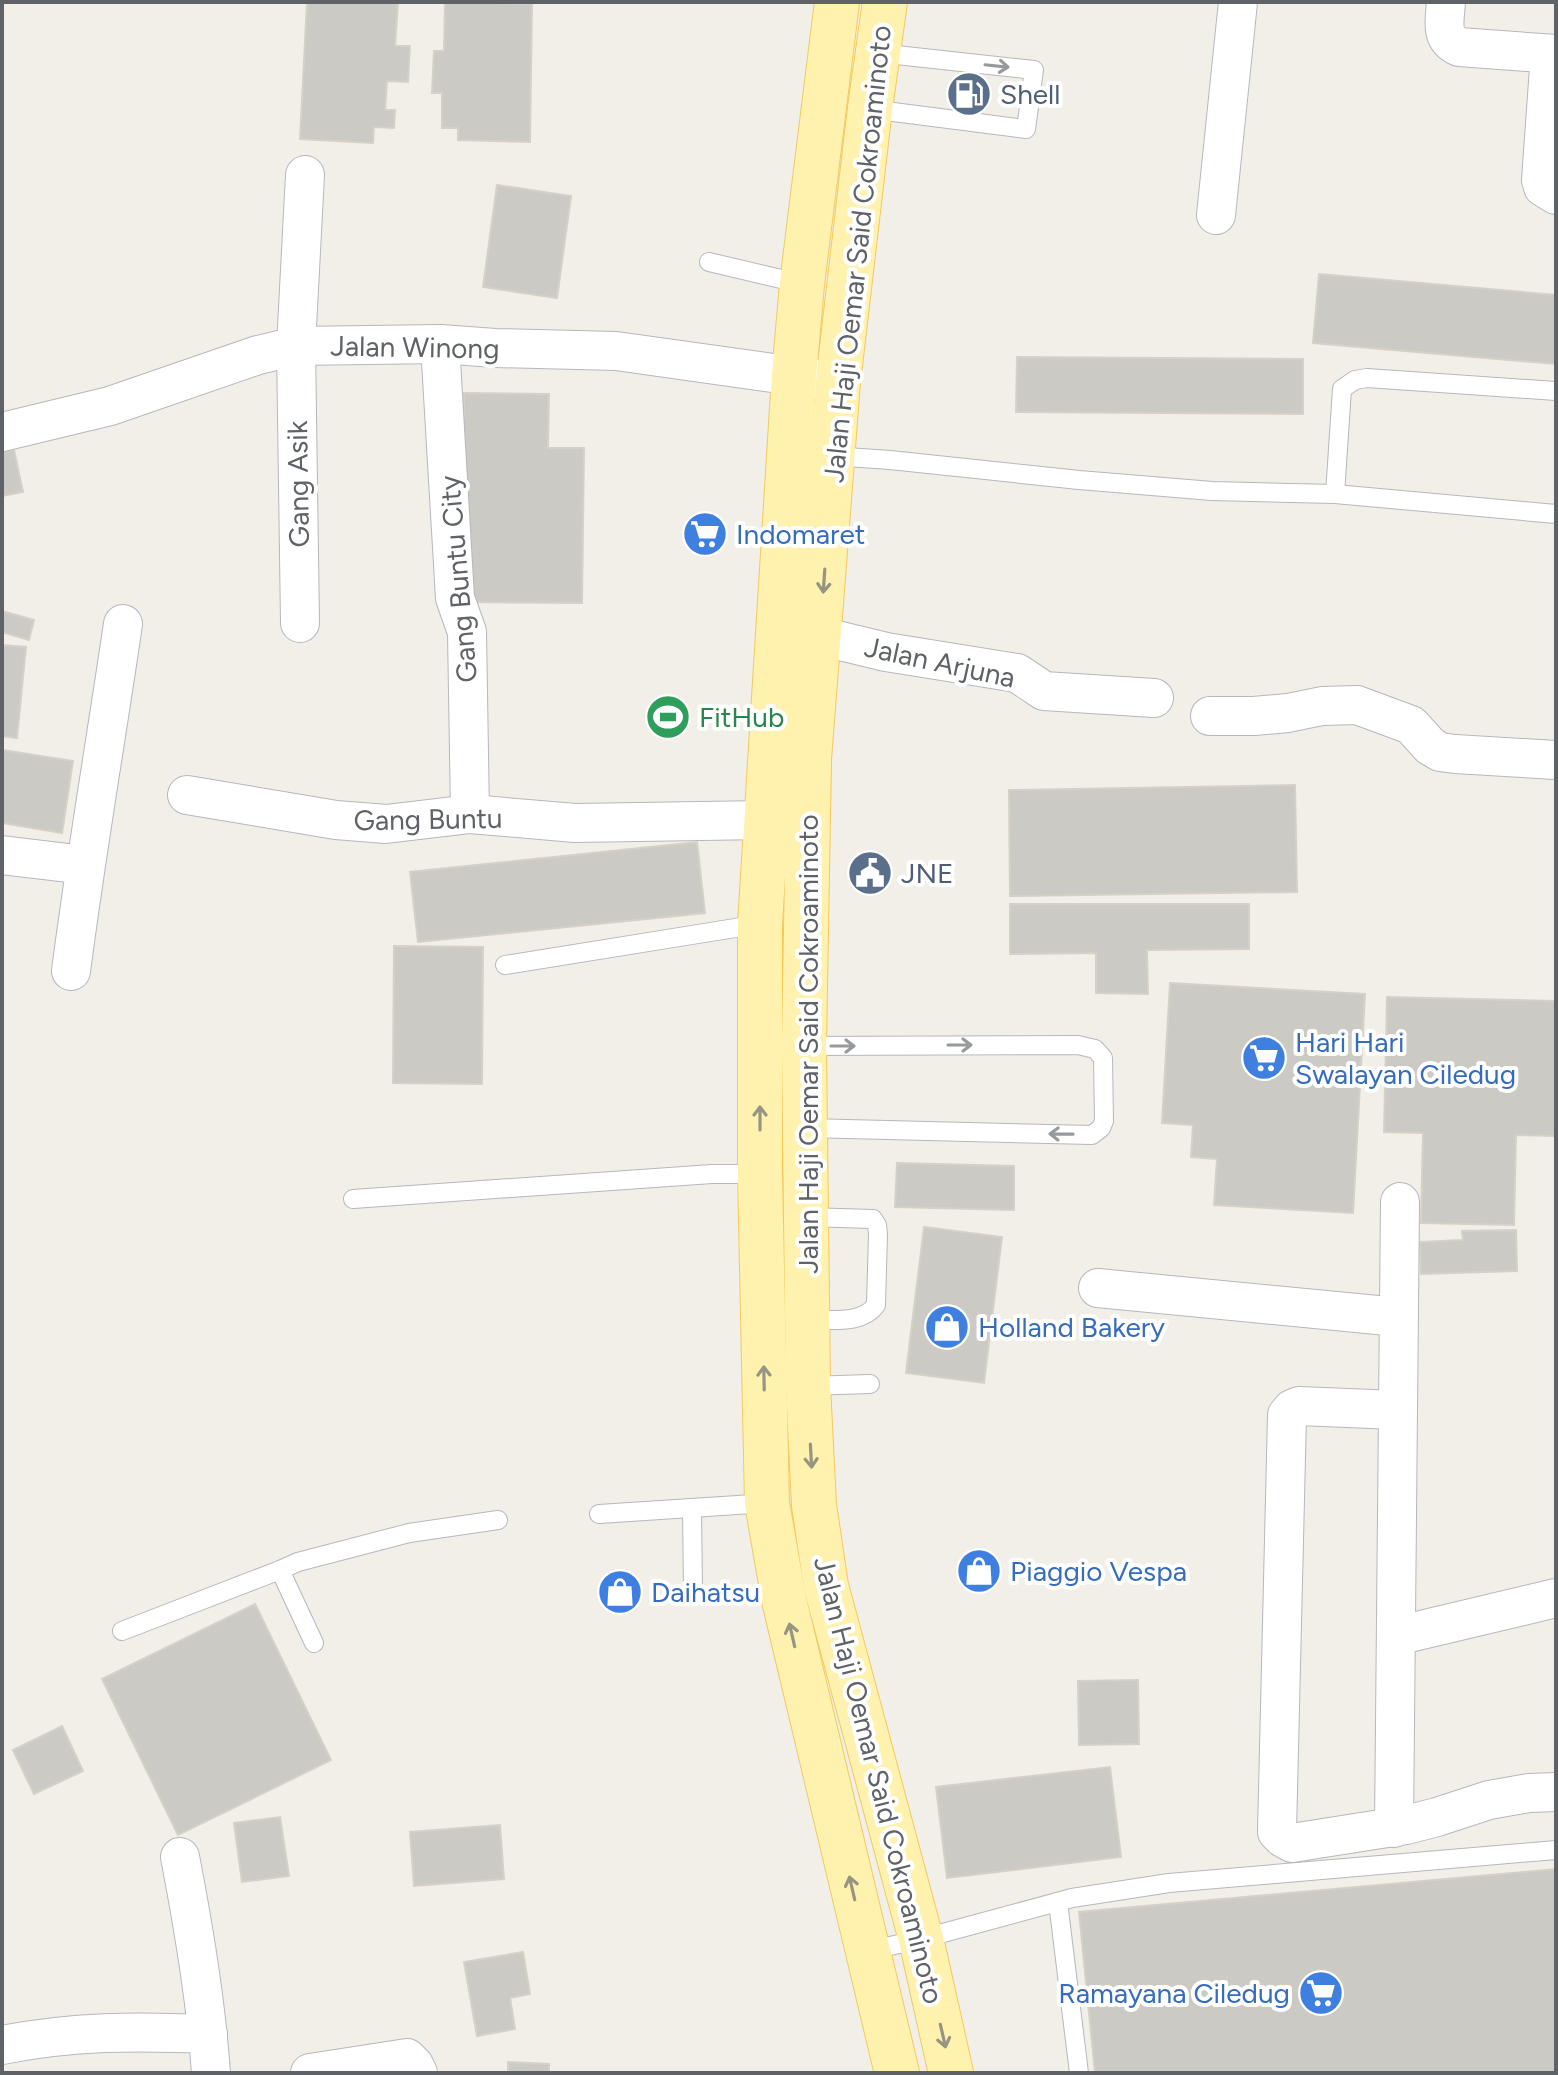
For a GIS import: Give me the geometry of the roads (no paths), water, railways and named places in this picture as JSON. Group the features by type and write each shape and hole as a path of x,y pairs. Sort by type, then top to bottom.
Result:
{"main road":[{"name":"Jalan Haji Oemar Said Cokroaminoto","path":"837,2 802,284 794,376 760,924 760,1174 767,1503 784,1600 897,2073"},
{"name":"Jalan Haji Oemar Said Cokroaminoto","path":"885,2 838,382 809,759 804,1046 808,1386 814,1505 826,1586 921,1939 951,2073"}],"street":[{"path":"1216,215 1238,2"},
{"path":"1446,2 1444,31 1453,45 1553,54 1541,180 1543,187 1556,195"},
{"name":"Gang Asik","path":"300,623 296,346 305,175"},
{"name":"Jalan Winong","path":"2,432 110,406 258,355 296,346 440,344 616,351 838,382"},
{"name":"Gang Buntu City","path":"440,344 455,598 467,632 470,814"},
{"path":"71,971 123,624"},
{"name":"Jalan Arjuna","path":"820,636 886,652 1017,673 1044,691 1154,698"},
{"path":"1210,716 1254,716 1322,706 1357,705 1411,725 1430,746 1440,752 1556,760"},
{"name":"Gang Buntu","path":"187,795 336,820 386,824 470,814 575,823 767,820"},
{"path":"2,855 85,865"},
{"path":"1394,1828 1400,1202"},
{"path":"1098,1288 1398,1317"},
{"path":"1396,1410 1299,1406 1287,1415 1277,1832 1292,1843 1394,1828 1489,1800 1556,1792"},
{"path":"1396,1636 1556,1598"},
{"path":"180,1857 194,1928 211,2073"},
{"path":"2,2045 66,2034 132,2031 208,2034"},
{"path":"310,2073 407,2058 418,2073"}],"lane":[{"path":"870,108 1026,129 1034,70 878,53"},
{"path":"709,262 802,284"},
{"path":"1335,494 1342,389 1355,380 1367,378 1556,391"},
{"path":"832,456 1212,491 1335,494 1556,514"},
{"path":"505,965 760,924"},
{"path":"804,1046 1078,1045 1095,1049 1103,1058 1104,1121 1092,1135 806,1128"},
{"path":"353,1199 712,1174 760,1174"},
{"path":"806,1217 873,1219 878,1234 876,1305 870,1313 862,1318 807,1320"},
{"path":"808,1386 870,1384"},
{"path":"599,1514 767,1503"},
{"path":"692,1508 693,1590"},
{"path":"122,1631 298,1562 409,1533 498,1520"},
{"path":"280,1570 314,1643"},
{"path":"867,1951 1058,1902 1169,1883 1556,1850"},
{"path":"1058,1902 1079,2073"}],"place":[{"name":"Shell","path":"969,94"},
{"name":"Indomaret","path":"705,534"},
{"name":"FitHub","path":"668,717"},
{"name":"JNE","path":"870,873"},
{"name":"Hari Hari Swalayan Ciledug","path":"1264,1058"},
{"name":"Holland Bakery","path":"947,1327"},
{"name":"Piaggio Vespa","path":"979,1571"},
{"name":"Daihatsu","path":"620,1592"},
{"name":"Ramayana Ciledug","path":"1321,1993"}]}
